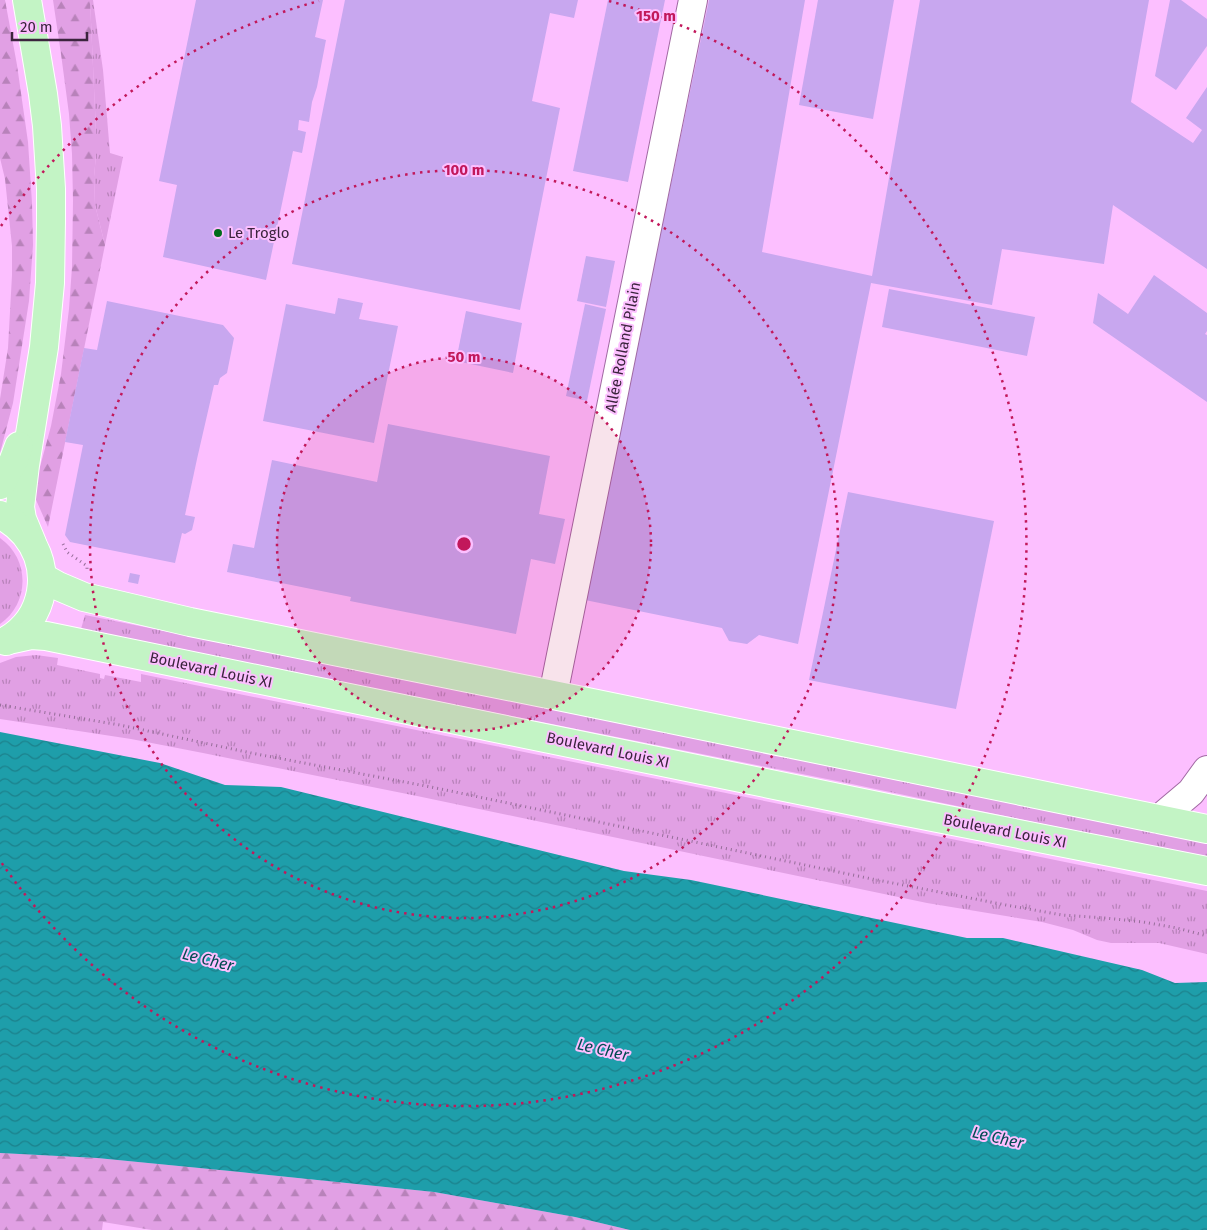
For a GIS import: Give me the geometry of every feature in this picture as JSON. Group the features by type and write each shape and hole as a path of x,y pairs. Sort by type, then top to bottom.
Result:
{"main road":[{"path":"4,642 23,628 34,613 40,595 42,577 39,559 22,519 20,507 44,347 50,283 51,190 47,126 28,0"},
{"path":"0,485 20,443 38,382"},
{"path":"0,515 20,528 32,543"},
{"path":"42,577 84,597 190,622 1207,829"},
{"name":"Boulevard Louis XI","path":"4,642 31,635 46,636 897,810 1207,871"}],"street":[{"name":"Allée Rolland Pilain","path":"553,695 693,0"},
{"path":"1159,819 1191,792 1207,770"}],"path":[{"path":"0,705 120,725 1006,905 1062,915 1143,922 1207,936"}],"green space":[{"path":"0,0 5,0 28,142 33,245 29,301 13,403 0,453 0,399 8,348 12,246 5,179 0,158"},
{"path":"53,0 90,0 96,132 95,205 105,245 48,527 33,493 51,426 61,374 72,267 73,201 69,114"},
{"path":"90,0 93,0 103,70 110,153 123,157 105,245 95,205 96,132"},
{"path":"0,538 17,557 22,581 17,605 0,624"},
{"path":"85,615 1207,842 1207,858 847,783 81,629"},
{"path":"36,655 58,658 57,665 100,674 100,678 104,679 105,675 141,682 141,674 1207,891 1207,954 1159,943 1111,943 1042,922 927,903 203,753 131,739 0,719 0,663 16,657"},
{"path":"0,1153 97,1158 434,1192 575,1217 630,1230 152,1230 103,1222 102,1230 0,1230"}],"water":[{"name":"Le Cher","path":"0,732 160,763 225,785 281,787 624,871 691,880 967,938 1003,938 1142,970 1175,983 1207,982 1207,1230 630,1230 575,1217 434,1192 97,1158 0,1153"}],"building":[{"path":"196,0 323,0 315,37 326,40 317,87 312,102 309,122 299,120 298,130 306,132 302,153 293,151 266,280 163,257 177,185 159,181"},
{"path":"345,0 578,0 574,18 550,13 532,101 560,108 520,310 292,264"},
{"path":"608,0 665,0 628,182 573,171"},
{"path":"709,0 805,0 762,252 872,276 920,0 1149,0 1131,102 1193,143 1202,130 1186,118 1207,87 1207,269 1113,205 1104,264 1002,249 992,305 871,283 798,644 759,635 747,644 729,641 722,628 585,600"},
{"path":"818,0 894,0 873,119 799,105"},
{"path":"1170,0 1181,0 1207,19 1207,46 1176,90 1155,76"},
{"path":"586,256 615,261 606,307 577,301"},
{"path":"1154,275 1207,313 1207,331 1205,334 1207,335 1207,402 1093,323 1098,293 1128,314"},
{"path":"889,289 1035,317 1027,356 882,327"},
{"path":"338,298 363,303 359,319 398,326 374,443 263,421 286,304 335,314"},
{"path":"107,301 223,325 234,338 227,373 220,378 218,385 214,385 197,459 185,515 195,517 192,530 185,534 182,533 175,563 70,542 65,535 83,445 65,442 84,348 97,350"},
{"path":"585,304 606,309 587,401 566,396"},
{"path":"466,311 522,323 513,373 456,361"},
{"path":"388,424 550,456 539,514 565,519 555,564 531,559 516,634 350,601 351,597 227,572 233,544 254,548 272,460 377,482"},
{"path":"848,492 994,521 956,709 809,680"},
{"path":"130,573 140,575 138,584 128,582"}],"place":[{"name":"Le Troglo","path":"218,233"}]}
